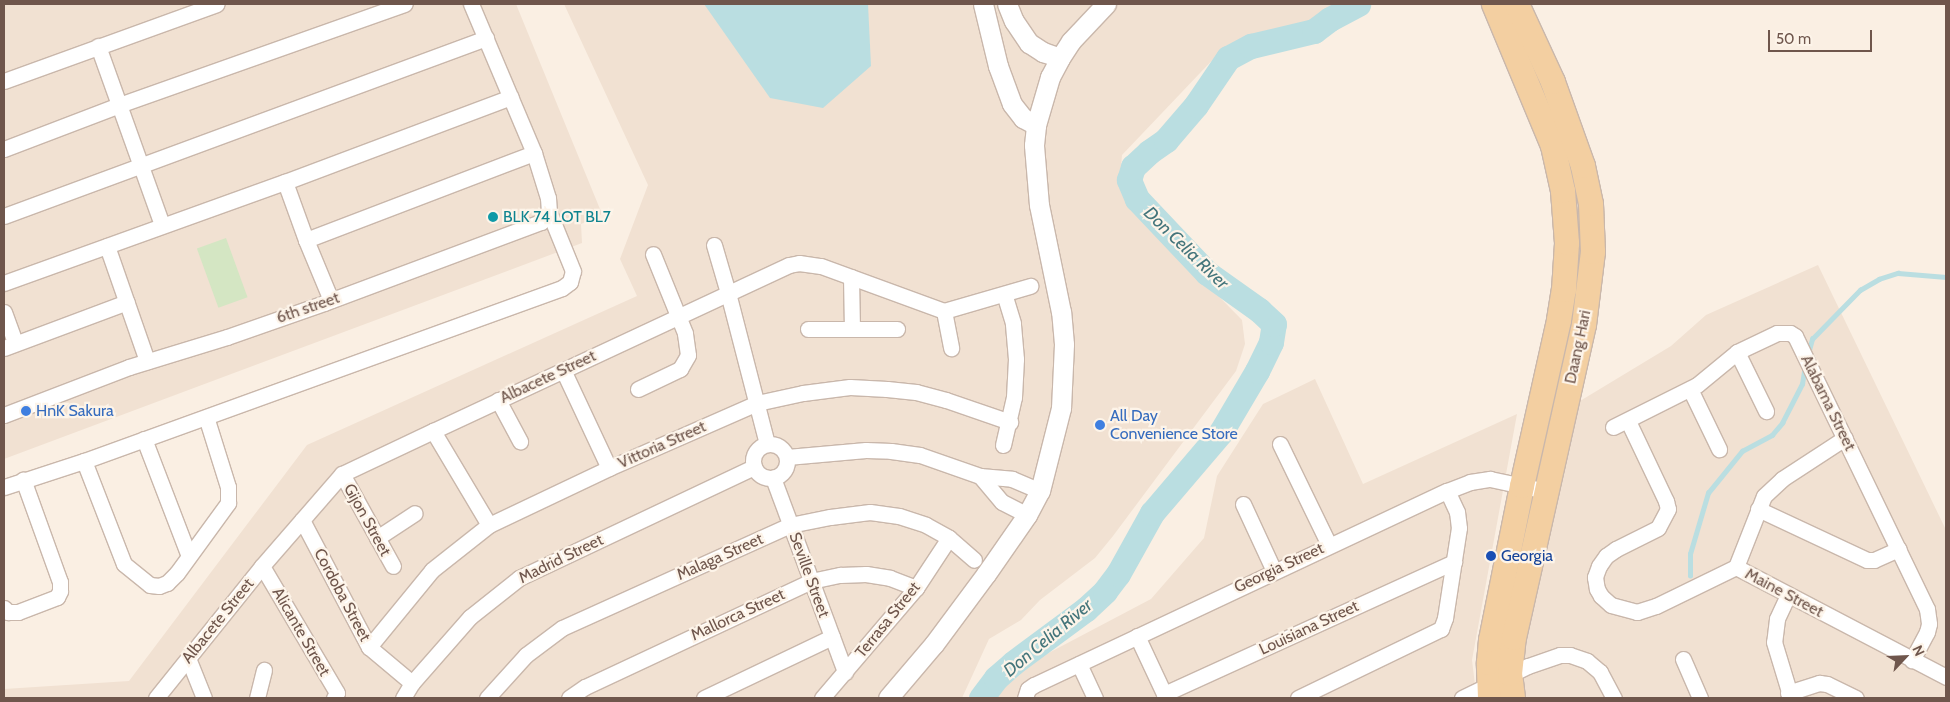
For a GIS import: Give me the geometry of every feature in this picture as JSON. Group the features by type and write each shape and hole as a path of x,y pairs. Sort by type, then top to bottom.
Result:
{"main road":[{"name":"Daang Hari","path":"1489,692 1491,640 1522,486 1559,320 1567,262 1567,235 1563,191 1553,146 1494,4"},
{"name":"Daang Hari","path":"1513,698 1510,674 1514,638 1584,324 1590,285 1593,226 1583,166 1572,130 1517,4"}],"street":[{"path":"4,81 217,4"},
{"path":"4,149 119,105 404,4"},
{"path":"4,487 144,440 562,288 570,282 573,271 549,212 548,198 534,153 471,4"},
{"path":"983,4 996,59 1012,104 1023,118 1036,125"},
{"path":"1007,4 1014,21 1029,43 1043,52 1060,58"},
{"path":"888,698 934,644 1027,515 1040,491 1062,408 1064,344 1061,312 1038,205 1034,145 1036,125 1050,78 1060,58 1071,41 1106,4"},
{"path":"4,216 486,38"},
{"path":"98,46 162,225"},
{"path":"4,283 285,182 511,96"},
{"path":"306,240 534,153"},
{"path":"285,182 306,240 332,300"},
{"name":"6th street","path":"4,415 147,361 227,337 529,228 541,222 549,212"},
{"path":"714,245 767,444"},
{"path":"107,246 147,361"},
{"path":"638,389 680,369 688,355 685,333 653,254"},
{"name":"Albacete Street","path":"156,698 262,566 342,474 789,265 799,263 820,266 944,310"},
{"path":"851,276 852,328"},
{"path":"950,348 944,310 1030,286"},
{"path":"1003,445 1010,422 1014,398 1016,359 1013,323 1004,294"},
{"path":"4,312 9,345 127,302"},
{"path":"808,330 852,328 897,329"},
{"name":"Alabama Street","path":"1613,427 1690,389 1737,352 1783,332 1790,333 1798,340 1819,382 1929,616 1927,632 1912,660"},
{"path":"1737,352 1766,411"},
{"path":"564,370 609,468"},
{"name":"Vittoria Street","path":"369,647 432,570 489,525 609,468 757,403 803,392 831,389 887,388 916,392 946,400 1010,422"},
{"path":"1690,389 1719,449"},
{"path":"498,400 520,440"},
{"path":"84,461 124,564 150,585 159,586 167,583 177,573 228,502 228,486 206,417"},
{"name":"Maine Street","path":"1628,421 1668,509 1658,528 1648,535 1616,549 1606,556 1599,566 1595,577 1597,589 1611,605 1637,612 1656,606 1736,567 1946,677"},
{"path":"433,431 489,525"},
{"path":"1736,567 1758,509 1772,487 1845,438"},
{"path":"144,440 189,556"},
{"path":"767,444 779,447 787,457"},
{"path":"767,444 755,453 754,467 762,476 773,478 784,471 787,457"},
{"path":"1280,444 1329,545"},
{"path":"787,457 866,450 891,451 920,455 980,476 1012,479 1040,491"},
{"name":"Madrid Street","path":"402,698 412,683 470,618 519,578 754,467"},
{"name":"Gijon Street","path":"342,474 393,566"},
{"path":"980,476 1002,502 1027,515"},
{"name":"Seville Street","path":"773,478 845,672"},
{"name":"Georgia Street","path":"1025,698 1028,689 1034,685 1447,491 1478,480 1490,479 1546,491"},
{"path":"4,608 8,612 18,612 56,597 60,591 60,582 23,480"},
{"path":"1298,698 1441,629 1445,618 1460,520 1447,491"},
{"path":"1242,504 1274,571"},
{"path":"1758,509 1867,560 1874,560 1899,549"},
{"name":"Malaga Street","path":"487,698 526,655 562,628 790,526 830,517 870,512 899,516 926,525 949,538 974,560"},
{"path":"377,538 415,514"},
{"name":"Cordoba Street","path":"302,520 369,647 412,683"},
{"name":"Terrasa Street","path":"822,698 916,588 949,538"},
{"name":"Louisiana Street","path":"1165,696 1454,562"},
{"name":"Alicante Street","path":"262,566 337,693 334,698"},
{"name":"Mallorca Street","path":"569,698 584,687 811,581 840,575 866,574 890,578 916,588"},
{"path":"1788,595 1777,619 1774,642 1789,695 1819,683 1828,684 1856,698"},
{"path":"1137,636 1165,696"},
{"path":"704,698 832,637"},
{"path":"1462,698 1489,692 1510,674 1546,659 1570,655 1587,661 1600,672 1614,698"},
{"path":"188,658 204,698"},
{"path":"1683,659 1700,698"},
{"path":"1080,664 1096,698"},
{"path":"257,698 264,670"}],"shaded area":[{"path":"4,4 516,4 602,214 581,224 582,243 4,459"},
{"path":"564,4 1337,4 1297,28 1245,36 1220,52 1122,155 1120,179 1127,203 1242,320 1245,344 1236,371 1113,536 1095,558 1040,600 1021,620 989,639 962,698 4,698 4,689 129,681 307,445 637,296 620,259 648,185"},
{"path":"1818,265 1946,530 1946,697 1519,698 1519,653 1580,401 1671,346 1706,315"},
{"path":"1315,379 1363,484 1517,414 1472,660 1475,685 1472,698 993,698 1022,667 1151,599 1204,538 1217,476 1263,404"}],"green space":[{"path":"226,238 248,297 218,308 197,249"}],"water":[{"path":"704,4 868,4 871,66 823,108 770,98"}],"waterway":[{"name":"Don Celia River","path":"981,698 996,678 1013,663 1086,609 1105,591 1118,574 1152,513 1221,432 1257,371 1271,342 1274,324 1259,310 1207,273 1137,199 1129,180 1133,167 1166,140 1196,105 1228,58 1251,46 1314,31 1330,19 1358,4"},
{"path":"1808,354 1812,339 1860,290 1879,279 1898,273 1946,277"},
{"path":"1690,576 1690,554 1708,493 1742,451 1772,435 1782,423 1802,384 1805,366"}],"place":[{"name":"BLK 74 LOT BL7","path":"493,217"},
{"name":"HnK Sakura","path":"26,411"},
{"name":"All Day Convenience Store","path":"1100,425"},
{"name":"Georgia","path":"1491,556"}]}
